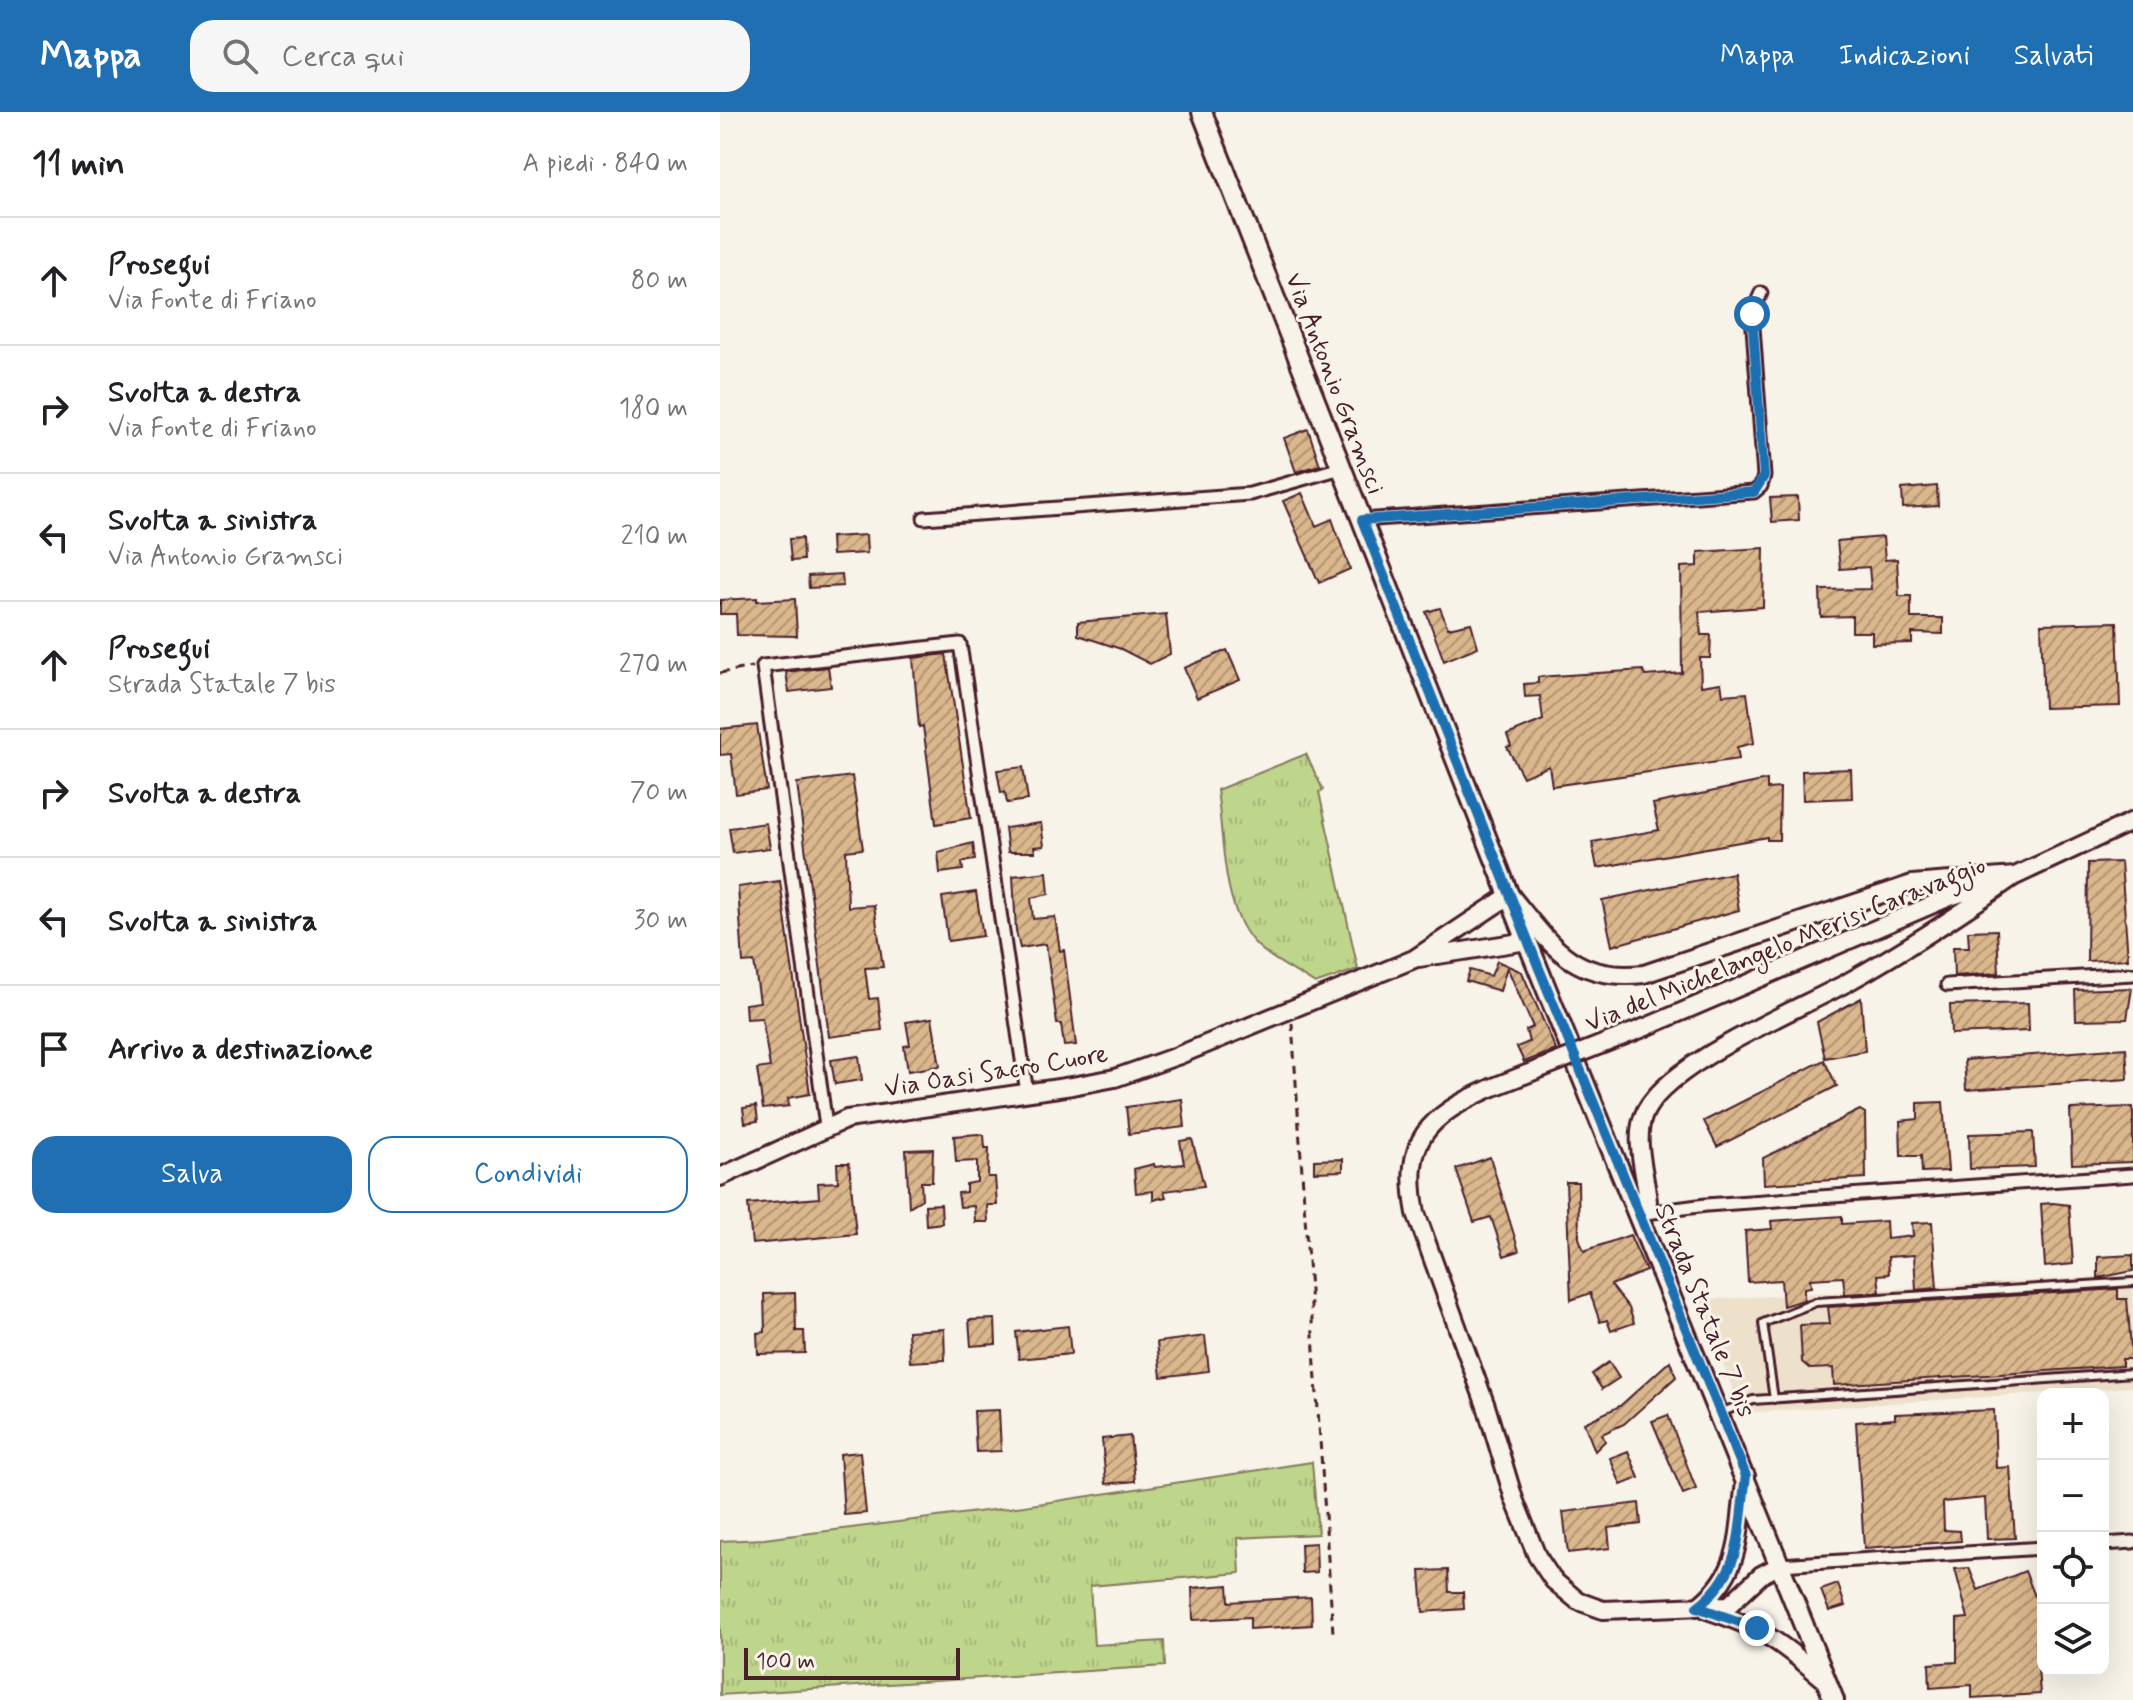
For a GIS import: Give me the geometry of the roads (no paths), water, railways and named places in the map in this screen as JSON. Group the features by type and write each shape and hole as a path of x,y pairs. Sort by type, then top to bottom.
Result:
{"main road":[{"name":"Via Antonio Gramsci","path":"1202,112 1527,941"},
{"name":"Strada Statale 7 bis","path":"1527,941 1831,1691"}],"street":[{"path":"1362,520 1754,492 1764,476 1752,314 1761,293"},
{"path":"924,518 1250,494 1341,468"},
{"path":"826,1126 763,666 960,644 1027,1093"},
{"name":"Via del Michelangelo Merisi Caravaggio","path":"1780,1565 1761,1575 1729,1605 1603,1610 1578,1601 1553,1580 1537,1556 1514,1499 1486,1406 1416,1213 1411,1187 1412,1160 1418,1141 1452,1105 1646,1027 1950,897 2015,876 2133,821"},
{"path":"1510,895 1560,953 1577,966 1600,975 1622,977 1644,974 1912,884 2015,876"},
{"path":"1638,1214 1648,1202 1640,1147 1642,1118 1660,1089 1705,1057 1906,948 2015,876"},
{"name":"Via Oasi Sacro Cuore","path":"720,1177 826,1126 871,1114 1115,1078 1292,1011 1414,959 1510,895"},
{"name":"Via Oasi Sacro Cuore","path":"1414,959 1527,941"},
{"path":"1947,985 2133,974"},
{"path":"1638,1214 1706,1205 2133,1175"},
{"path":"1697,1607 1719,1590 1735,1557 1746,1476"},
{"path":"2109,1544 2133,1542"},
{"path":"1780,1565 2037,1548"},
{"path":"1697,1607 1757,1628 1779,1640 1831,1691"}],"lane":[{"path":"1774,1399 1763,1323 1816,1302 2133,1282"},
{"path":"1720,1413 1753,1400 2133,1373"}]}
